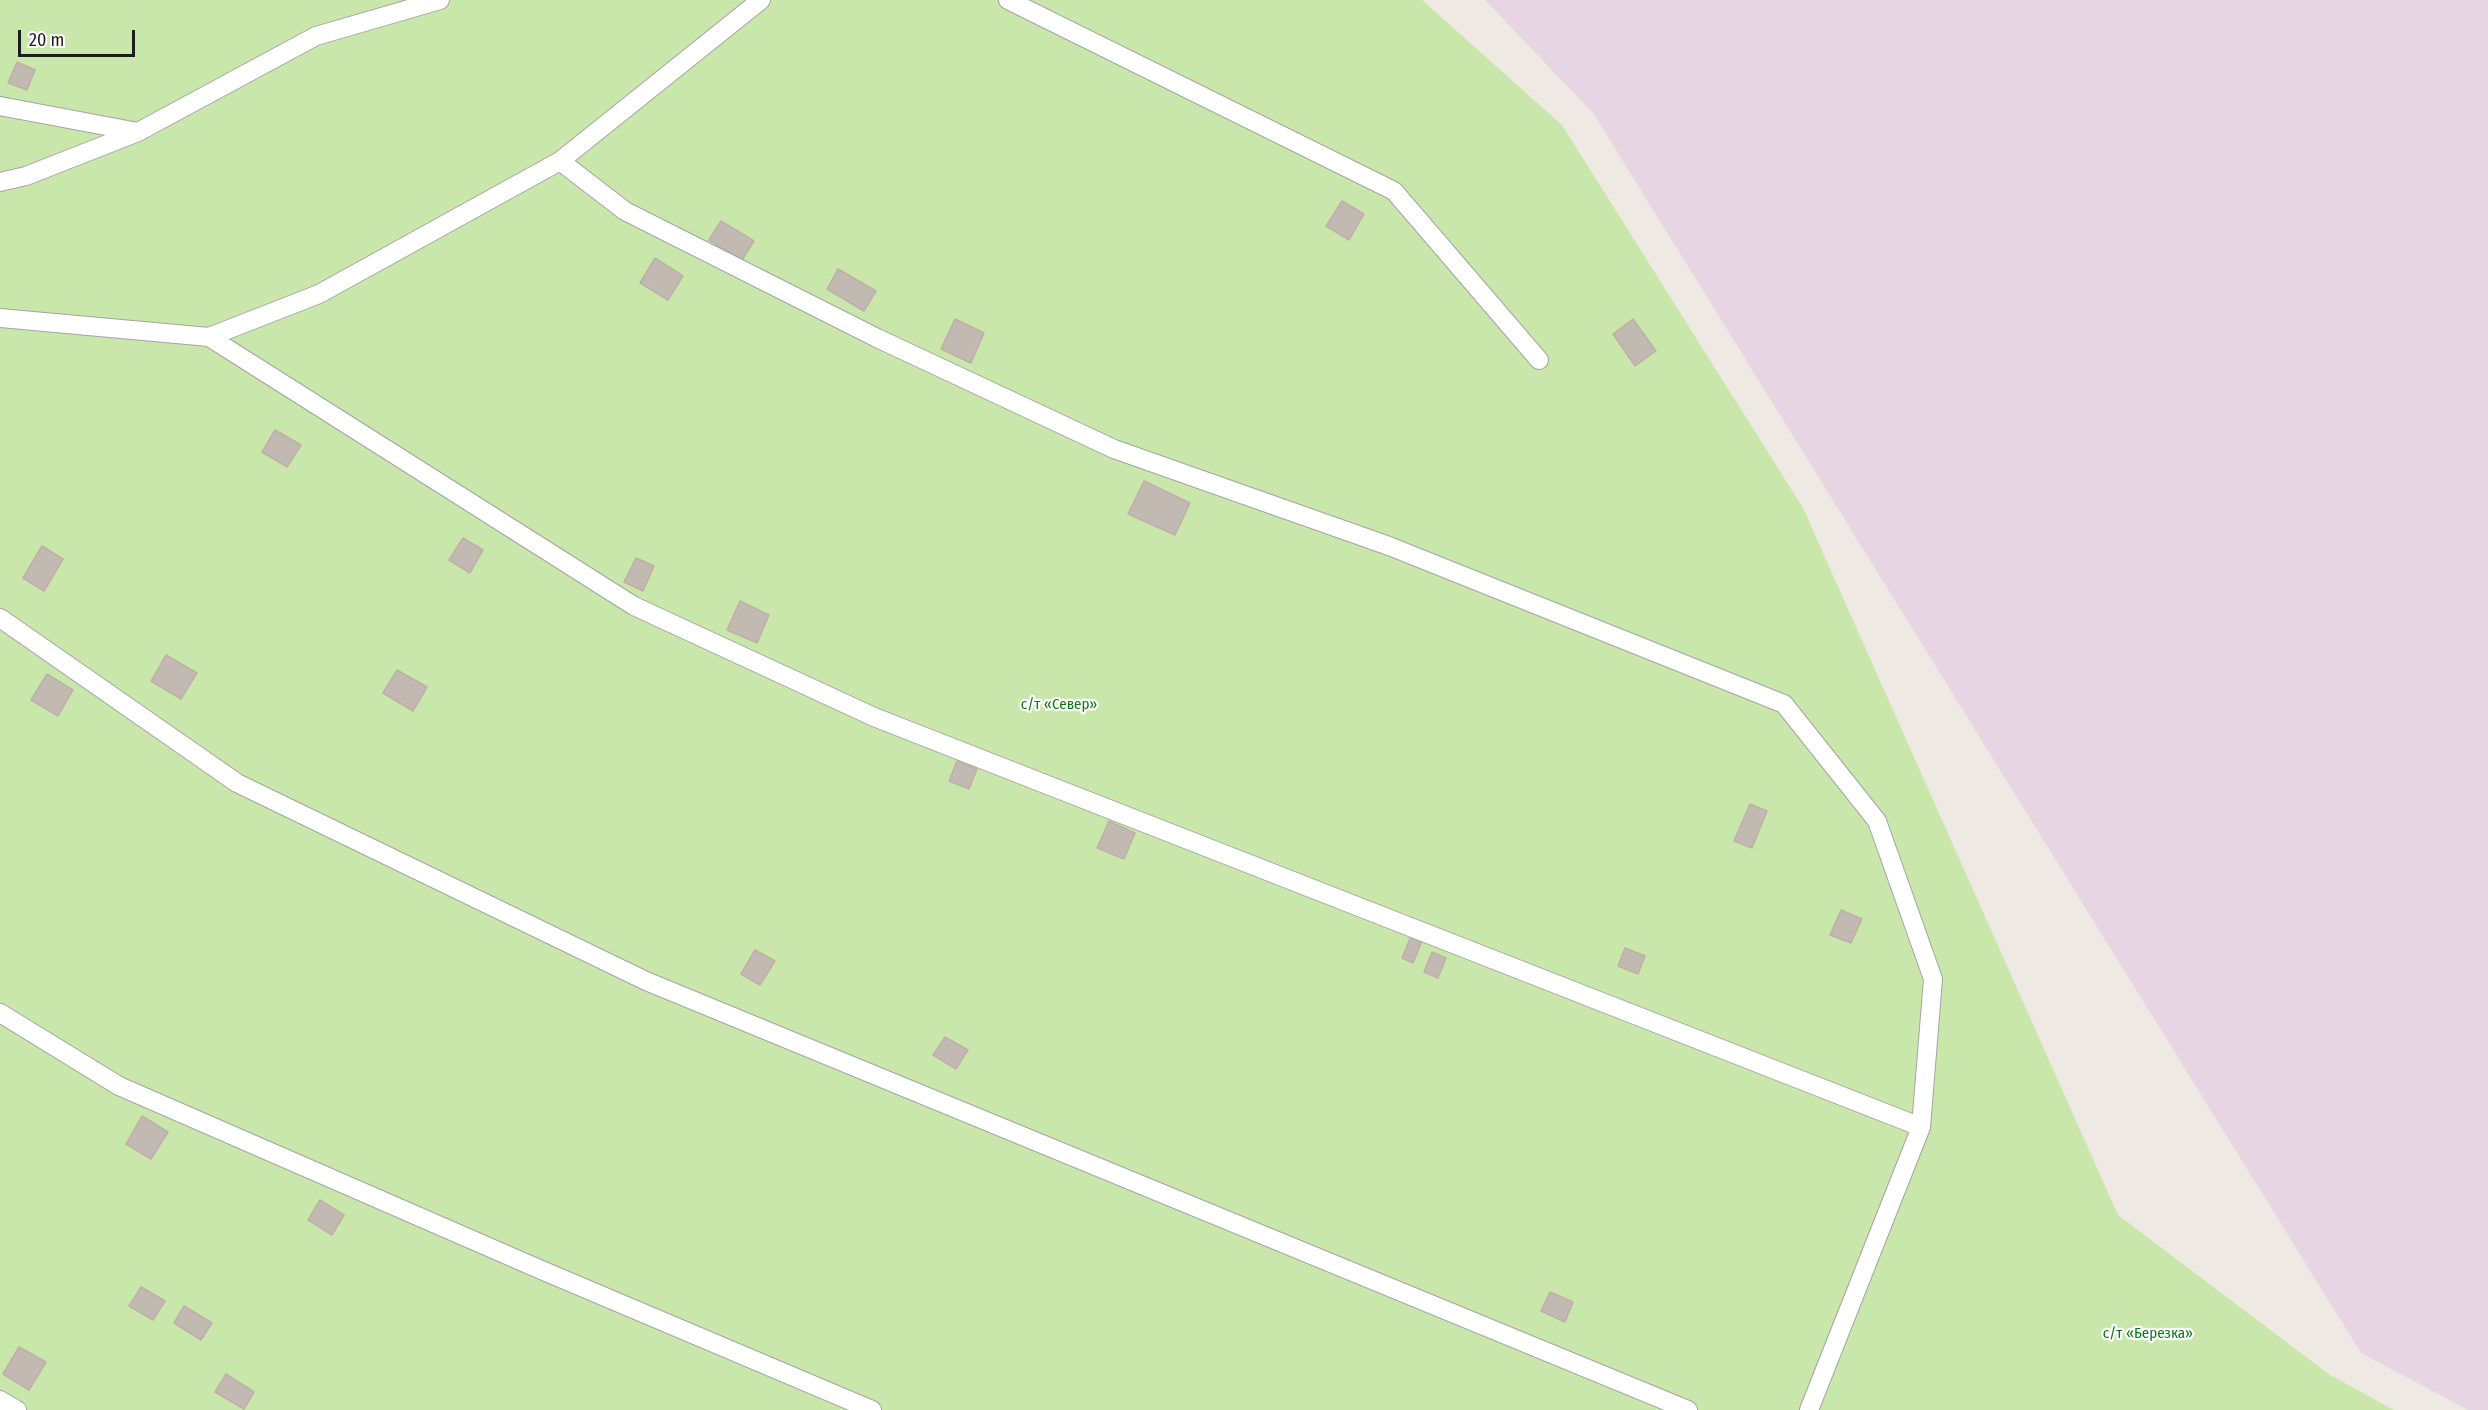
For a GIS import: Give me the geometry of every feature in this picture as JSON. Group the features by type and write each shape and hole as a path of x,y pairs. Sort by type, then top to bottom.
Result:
{"lane":[{"path":"0,182 26,176 138,132 316,36 440,0"},
{"path":"0,318 209,337 319,294 560,161 761,0"},
{"path":"1008,0 1394,191 1539,360"},
{"path":"0,106 138,132"},
{"path":"560,161 625,210 877,338 1114,449 1389,546 1784,704 1877,821 1933,979 1921,1127 1809,1410"},
{"path":"209,337 634,606 854,708 1921,1127"},
{"path":"0,618 237,783 646,981 1688,1410"},
{"path":"0,1013 118,1086 539,1269 872,1410"},
{"path":"0,1400 17,1410"}],"shaded area":[{"path":"1485,0 2488,0 2488,1410 2468,1410 2361,1353 1593,113"}],"green space":[{"name":"с/т «Север»","path":"0,0 1422,0 1562,125 1803,508 2118,1215 2330,1375 2394,1410 0,1410"}],"building":[{"path":"17,62 35,70 27,90 8,83"},
{"path":"1342,201 1364,214 1349,240 1326,226"},
{"path":"721,221 754,241 742,260 709,240"},
{"path":"655,258 683,276 668,300 640,283"},
{"path":"838,269 876,291 864,311 827,289"},
{"path":"955,319 984,333 971,363 941,349"},
{"path":"1633,319 1656,351 1635,366 1613,334"},
{"path":"275,430 301,445 287,467 262,452"},
{"path":"1144,481 1190,503 1175,535 1128,514"},
{"path":"463,538 483,550 470,573 449,560"},
{"path":"42,546 63,559 44,591 23,578"},
{"path":"636,558 654,566 643,591 624,582"},
{"path":"740,601 769,615 757,643 727,630"},
{"path":"166,655 197,673 181,699 151,681"},
{"path":"397,670 427,687 413,711 383,693"},
{"path":"47,674 73,690 58,716 31,700"},
{"path":"957,761 977,769 969,789 949,781"},
{"path":"1750,804 1767,811 1752,848 1734,841"},
{"path":"1109,821 1135,833 1124,859 1097,848"},
{"path":"1841,910 1862,919 1851,943 1830,935"},
{"path":"1411,936 1422,941 1413,963 1402,958"},
{"path":"1625,948 1645,956 1638,974 1618,966"},
{"path":"755,950 775,961 760,985 741,974"},
{"path":"1432,952 1446,958 1438,978 1424,972"},
{"path":"945,1037 968,1050 956,1069 933,1055"},
{"path":"142,1116 168,1132 151,1159 126,1144"},
{"path":"320,1200 344,1215 332,1235 308,1220"},
{"path":"141,1287 165,1301 153,1320 129,1306"},
{"path":"1550,1292 1573,1302 1565,1322 1541,1311"},
{"path":"184,1306 212,1323 201,1340 174,1323"},
{"path":"19,1347 46,1362 29,1390 3,1374"},
{"path":"226,1374 254,1392 244,1409 215,1392"}],"park label":[{"name":"с/т «Березка»","path":"2148,1334"}]}
